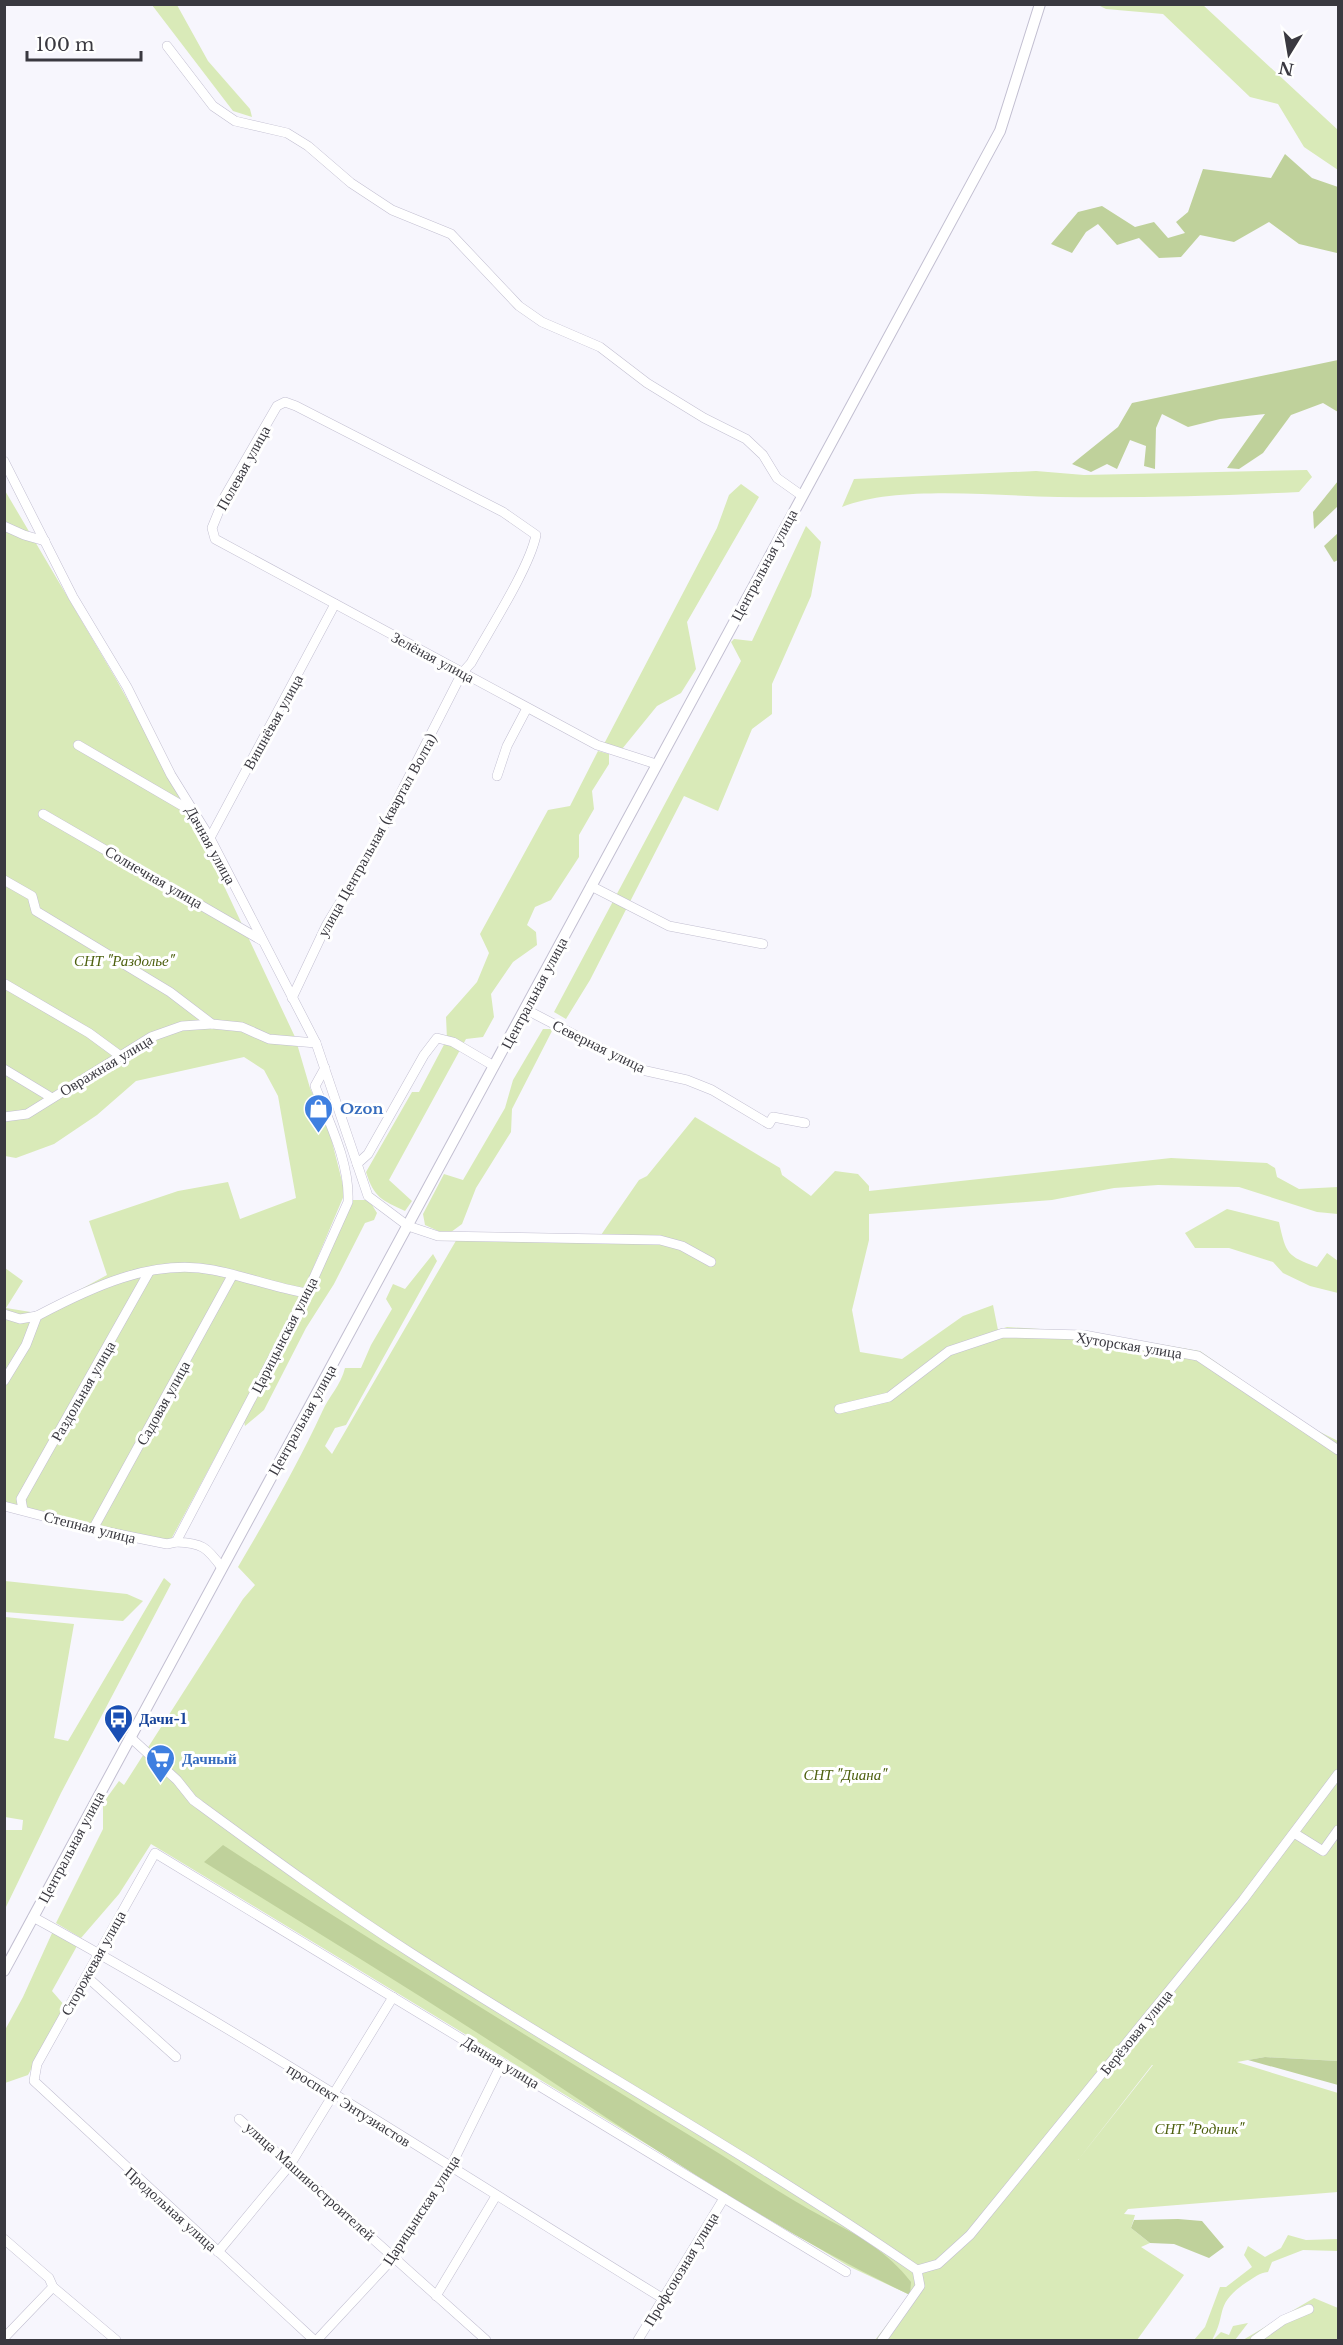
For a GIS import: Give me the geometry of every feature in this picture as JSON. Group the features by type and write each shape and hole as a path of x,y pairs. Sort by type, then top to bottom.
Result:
{"street":[{"name":"Центральная улица","path":"4,1971 1000,131 1040,4"},
{"path":"167,46 213,106 235,121 287,134 308,146 351,183 392,210 452,234 519,306 542,322 600,347 647,383 704,418 746,439 763,455 777,478 801,495"},
{"name":"Полевая улица","path":"215,539 212,528 225,496 277,406 285,402"},
{"name":"улица Центральная (квартал Волта)","path":"285,402 502,512 536,535 534,545 517,579 471,663 462,673 369,855 327,924 292,998"},
{"name":"Дачная улица","path":"4,461 45,541 210,838 315,1043 368,1196 408,1226 438,1236 660,1240 682,1246 711,1262"},
{"path":"4,526 24,536 45,541"},
{"name":"Зелёная улица","path":"215,539 597,745 656,764"},
{"name":"Вишнёвая улица","path":"210,838 335,604"},
{"path":"497,776 507,746 527,708"},
{"path":"78,745 194,812"},
{"name":"Солнечная улица","path":"43,814 263,942"},
{"path":"4,892 7,881 32,896 36,911 170,992 212,1024"},
{"path":"591,886 669,926 763,944"},
{"path":"5,984 89,1033 118,1055"},
{"name":"Северная улица","path":"525,1009 642,1070 687,1080 712,1090 769,1124 773,1117 805,1123"},
{"name":"Овражная улица","path":"4,1117 27,1114 118,1055 151,1037 182,1026 212,1024 242,1028 269,1039 315,1043"},
{"path":"357,1164 369,1154 424,1055 437,1038 453,1042 494,1066"},
{"name":"Царицынская улица","path":"176,1542 307,1293 348,1202 349,1189 342,1160 315,1086 325,1068"},
{"path":"4,1069 52,1098"},
{"path":"4,1314 20,1319 37,1316 110,1280 182,1268 212,1270 276,1289 307,1293"},
{"name":"Раздольная улица","path":"23,1510 21,1499 149,1272"},
{"name":"Садовая улица","path":"93,1529 232,1276"},
{"path":"4,1381 26,1345 37,1316"},
{"name":"Хуторская улица","path":"839,1408 888,1397 949,1351 1003,1333 1084,1335 1198,1356 1338,1450"},
{"name":"Степная улица","path":"4,1506 93,1529 167,1544 176,1542"},
{"path":"176,1542 196,1542 211,1552 222,1568"},
{"path":"130,1737 177,1780 193,1800 329,1898 421,1959 836,2215 917,2271 920,2286 882,2340"},
{"name":"Берёзовая улица","path":"917,2271 938,2264 970,2235 1235,1910 1338,1774"},
{"path":"1294,1833 1323,1851 1338,1830"},
{"name":"Дачная улица","path":"155,1853 846,2272"},
{"name":"Сторожевая улица","path":"34,2075 155,1853"},
{"name":"проспект Энтузиастов","path":"33,1917 99,1953 334,2094 662,2298"},
{"path":"86,1976 176,2057"},
{"path":"218,2252 290,2165 393,1997"},
{"name":"Царицынская улица","path":"315,2340 395,2256 450,2168 502,2063"},
{"name":"Продольная улица","path":"34,2075 34,2081 40,2089 315,2340"},
{"name":"улица Машиностроителей","path":"239,2119 395,2256 486,2340"},
{"path":"436,2296 496,2196"},
{"name":"Профсоюзная улица","path":"638,2340 724,2198"},
{"path":"4,2239 49,2278 53,2287 116,2340"},
{"path":"4,2338 53,2287"},
{"path":"1255,2340 1283,2320 1310,2309"}],"green space":[{"path":"152,5 177,5 208,61 250,109 252,117 233,111"},
{"path":"1098,5 1203,5 1338,130 1338,170 1304,147 1278,104 1250,97 1163,14 1106,9"},
{"path":"1285,154 1312,178 1338,187 1338,258 1337,253 1299,244 1269,222 1234,242 1200,235 1181,257 1159,258 1139,238 1117,245 1098,224 1086,232 1072,253 1051,244 1078,212 1102,206 1135,227 1154,222 1168,238 1185,233 1176,222 1188,212 1203,169 1271,178"},
{"path":"1338,360 1338,412 1323,403 1291,415 1263,453 1239,469 1227,468 1265,414 1220,419 1188,427 1162,414 1156,428 1155,469 1144,466 1146,446 1130,440 1117,469 1107,464 1091,472 1072,464 1118,427 1132,403"},
{"path":"1307,470 1312,477 1299,492 1119,497 948,493 890,496 842,507 854,479 1036,471 1084,475"},
{"path":"1338,481 1338,506 1314,529 1313,512"},
{"path":"741,484 759,497 687,622 696,669 681,693 657,706 622,749 604,744 717,528 729,495"},
{"name":"СНТ \"Раздолье\"","path":"4,489 116,679 185,803 295,1037 310,1088 328,1126 345,1193 299,1301 168,1545 5,1503 5,1268 23,1281 6,1308 37,1313 107,1275 89,1221 178,1191 228,1182 240,1219 296,1198 278,1096 264,1070 244,1057 136,1081 97,1115 54,1144 16,1158 5,1156"},
{"path":"806,526 821,542 811,596 772,684 772,714 752,729 718,811 684,796 590,980 566,1019 554,1012 741,661 731,642 734,639 752,641"},
{"path":"1338,533 1338,560 1334,562 1324,546"},
{"path":"598,751 609,754 609,764 592,791 594,809 579,835 579,857 551,900 535,907 527,925 536,932 537,945 513,962 491,994 494,1017 483,1037 466,1039 389,1180 412,1201 405,1211 390,1204 376,1193 366,1172 412,1092 419,1092 447,1039 446,1017 477,982 489,953 480,934 548,810 570,806"},
{"path":"543,1029 553,1029 512,1109 511,1132 476,1188 462,1224 447,1235 425,1225 423,1214 444,1174 463,1180 505,1108 513,1080"},
{"name":"СНТ \"Диана\"","path":"695,1117 780,1168 782,1175 811,1196 835,1171 858,1174 869,1186 869,1191 1171,1158 1267,1163 1275,1168 1277,1177 1299,1189 1338,1187 1338,1214 1317,1212 1239,1187 1158,1185 1114,1188 1052,1200 869,1214 869,1240 852,1310 860,1352 902,1359 963,1316 993,1305 998,1330 1007,1327 1088,1332 1200,1351 1310,1427 1338,1441 1338,2061 1265,2057 1237,2062 1338,2093 1338,2192 1128,2209 1124,2214 1135,2215 1131,2228 1150,2243 1141,2247 1184,2275 1137,2340 875,2340 910,2295 848,2266 151,1844 119,1894 81,1938 56,1923 103,1829 103,1803 119,1781 124,1785 243,1599 255,1585 238,1567 341,1380 345,1368 361,1368 371,1345 392,1309 386,1299 393,1284 405,1289 433,1254 437,1261 346,1425 335,1428 325,1446 332,1454 461,1232 601,1235 639,1180 647,1176","holes":["1152,2065 1153,2065 1078,2160"]},
{"path":"352,1200 369,1200 377,1213 374,1220 365,1223 334,1284 306,1328 264,1410 245,1426 243,1417"},
{"path":"1227,1209 1279,1222 1286,1247 1299,1260 1317,1267 1327,1253 1338,1261 1338,1293 1310,1286 1283,1273 1273,1262 1229,1248 1195,1248 1185,1233"},
{"path":"164,1578 171,1584 61,1793 5,1909 5,1830 22,1830 23,1820 5,1817 5,1617 74,1624 54,1738 68,1741"},
{"path":"5,1581 127,1594 143,1601 123,1621 5,1612"},
{"path":"223,1845 409,1963 785,2195 861,2238 902,2271 911,2282 910,2295 806,2241 705,2181 394,1980 204,1862"},
{"path":"53,1931 77,1946 52,1991 65,2006 28,2075 5,2083 5,2030"},
{"path":"1265,2057 1338,2061 1338,2085 1248,2060"},
{"path":"1134,2220 1202,2221 1224,2247 1209,2258 1174,2244 1150,2243 1131,2228"},
{"path":"1288,2235 1306,2240 1338,2239 1338,2251 1303,2250 1272,2262 1268,2272 1255,2277 1229,2297 1212,2340 1194,2340 1205,2327 1220,2287 1226,2287 1252,2267 1244,2255 1248,2246 1265,2257 1281,2248"},
{"path":"1314,2298 1338,2308 1338,2340 1243,2340"},
{"path":"1248,2323 1235,2340 1213,2340 1221,2332 1229,2335 1233,2326"}],"place":[{"name":"Ozon","path":"319,1134"},
{"name":"Дачи-1","path":"118,1744"},
{"name":"Дачный","path":"161,1784"}],"park label":[{"name":"СНТ \"Родник\"","path":"1199,2128"}]}
